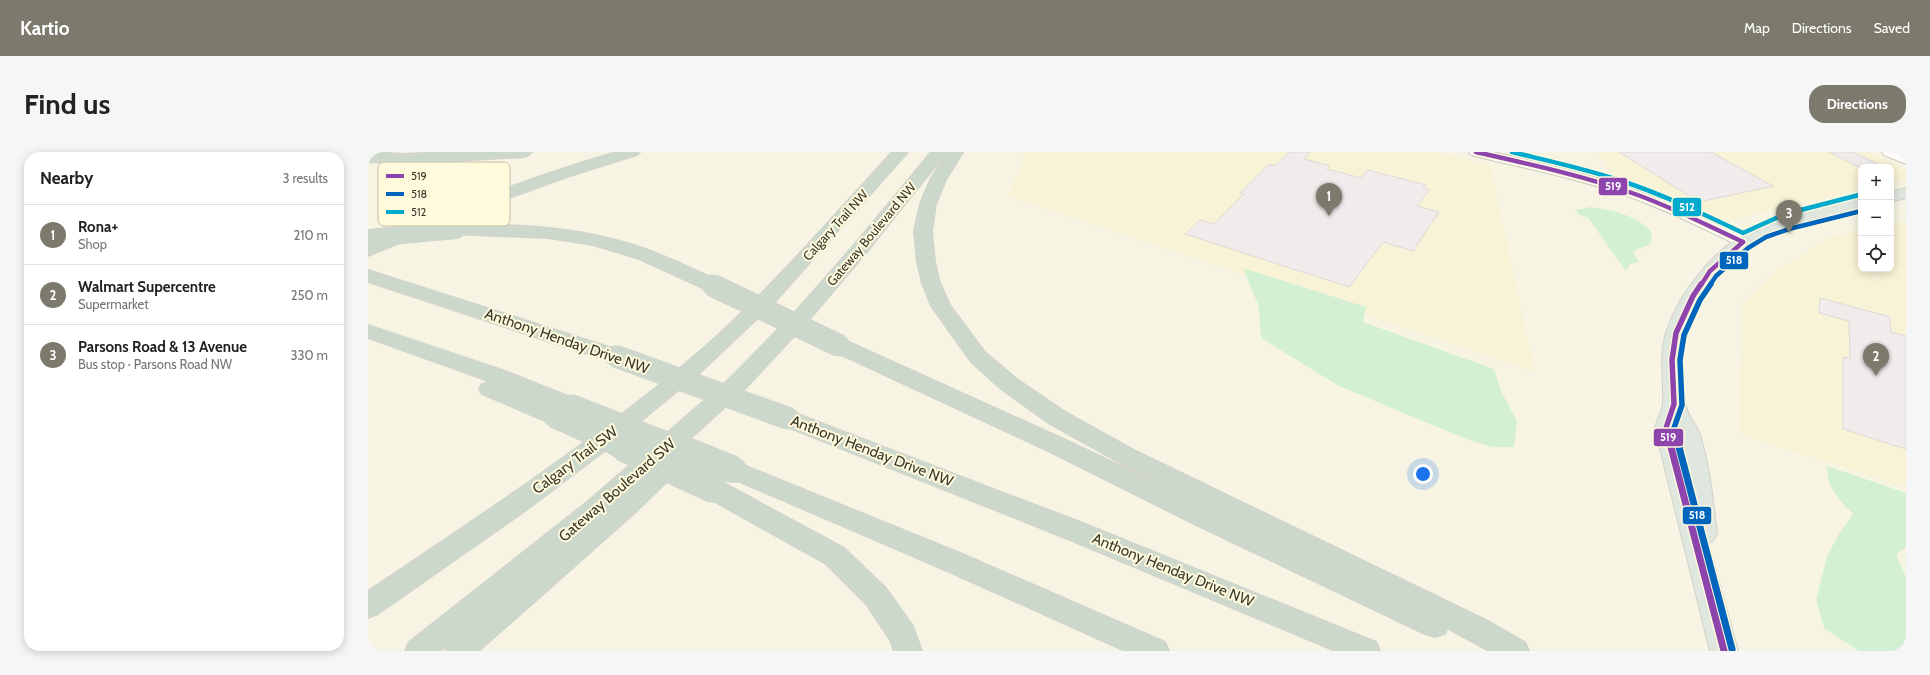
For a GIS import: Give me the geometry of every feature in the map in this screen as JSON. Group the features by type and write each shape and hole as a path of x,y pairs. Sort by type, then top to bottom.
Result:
{"highway":[{"path":"368,157 404,159 524,152"},
{"path":"510,191 551,176 632,152"},
{"name":"Calgary Trail NW","path":"768,298 900,152"},
{"name":"Gateway Boulevard NW","path":"803,315 865,243 939,152"},
{"path":"956,152 938,180 928,204 923,231 926,262 931,284 941,306 978,357 1009,384 1056,417 1128,457 1478,630 1515,651"},
{"path":"368,251 425,226"},
{"path":"368,238 421,232 457,230 493,229 536,231 600,241 635,251 712,285 840,346 1056,445 1203,517 1491,651"},
{"path":"459,651 628,504 728,409 783,353 812,320 865,243"},
{"name":"Anthony Henday Drive NW","path":"374,272 790,418 1084,534 1257,604 1366,651"},
{"name":"Calgary Trail SW","path":"368,606 519,502 594,447 695,366 768,298"},
{"name":"Gateway Boulevard SW","path":"419,651 557,541 641,470 737,384 803,315"},
{"path":"368,331 436,366 734,470 956,563 1155,651"},
{"path":"561,410 715,490 834,556 876,596 903,635 908,651"}],"main road":[{"path":"1894,196 1906,193"},
{"path":"1724,651 1679,483 1666,428 1674,404 1672,360 1676,333 1693,296 1710,271 1743,242 1763,230 1787,221 1858,204"}],"street":[{"path":"1476,152 1618,188 1662,205 1743,242"},
{"path":"1889,152 1906,160"}],"shaded area":[{"path":"1026,152 1435,152 1490,165 1535,372 1008,196"},
{"path":"1599,152 1870,152 1894,164 1858,164 1858,190 1726,221 1608,170"},
{"path":"1894,164 1906,170 1906,181 1894,183"},
{"path":"1906,220 1906,488 1740,434 1742,304 1774,272 1828,238 1858,232 1858,272 1894,272 1894,223"}],"green space":[{"path":"1591,207 1616,212 1631,217 1651,231 1652,239 1649,245 1633,251 1638,262 1630,264 1626,271 1588,218 1580,215 1575,210"},
{"path":"1243,268 1366,307 1363,322 1494,369 1502,393 1517,421 1514,447 1492,447 1466,439 1339,386 1261,338 1259,307"},
{"path":"1827,466 1906,493 1906,547 1896,554 1906,577 1906,651 1859,651 1824,628 1816,600 1827,556 1839,534 1853,514 1831,487 1827,474"}],"building":[{"path":"1289,152 1310,152 1304,159 1330,166 1327,169 1361,178 1367,170 1426,185 1423,188 1429,190 1417,206 1439,212 1413,251 1383,242 1349,287 1185,234 1200,220 1214,224 1244,194 1240,193 1269,164 1275,166"},
{"path":"1619,152 1711,152 1773,186 1699,202"},
{"path":"1829,152 1853,152 1878,164 1858,164 1858,166"},
{"path":"1820,298 1890,317 1891,332 1906,336 1906,449 1843,429 1843,357 1850,358 1849,321 1819,313"}],"transit line":[{"name":"519","path":"1476,152 1574,175 1632,193 1674,210 1743,242"},
{"name":"512","path":"1512,152 1590,171 1636,186 1676,202 1743,233 1785,214 1858,195"},
{"name":"518","path":"1732,649 1674,428 1682,405 1680,360 1684,335 1700,300 1716,276 1748,248 1766,237 1789,229 1858,212"},
{"name":"519","path":"1724,651 1666,428 1674,404 1672,360 1676,333 1682,318 1693,296 1710,271 1743,242"}],"place":[{"name":"Rona+","path":"1329,216"},
{"name":"Parsons Road & 13 Avenue","path":"1789,233"},
{"name":"Walmart Supercentre","path":"1876,376"}]}
